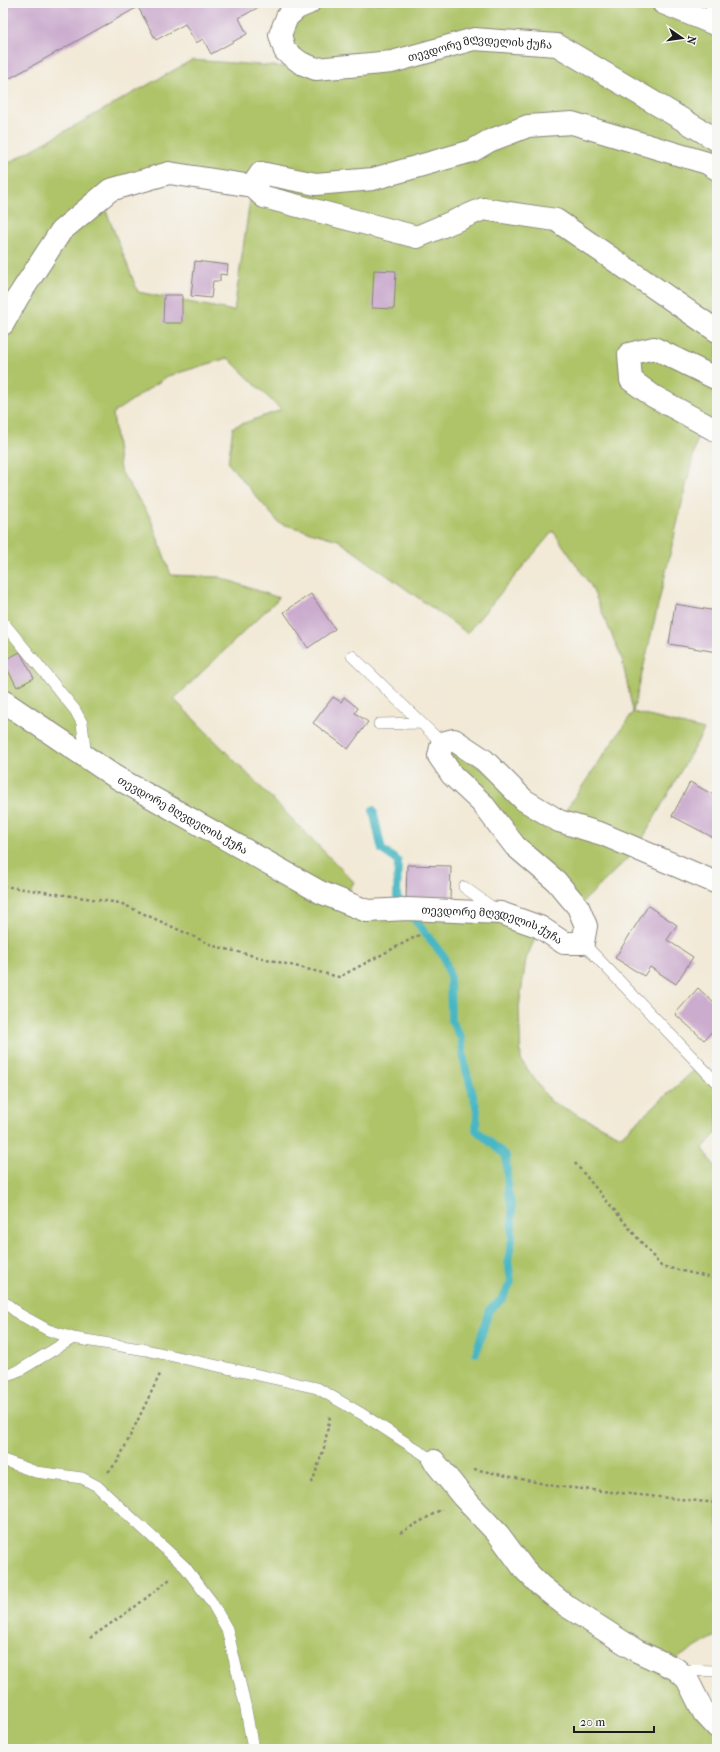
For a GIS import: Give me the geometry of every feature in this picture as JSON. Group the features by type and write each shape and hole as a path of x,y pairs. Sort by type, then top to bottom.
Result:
{"street":[{"name":"თევდორე მღვდელის ქუჩა","path":"309,3 297,8 287,16 280,34 285,52 301,63 316,69 392,62 474,39 557,45 717,140"},
{"path":"663,3 714,17"},
{"path":"252,186 261,173 316,184 373,179 472,151 489,141 528,126 572,123 707,163 717,169"},
{"path":"3,324 18,297 61,231 110,190 169,173 252,186 264,197 417,236 483,208 556,220 717,331"},
{"path":"717,379 654,348 629,354 631,380 653,396 717,431"},
{"name":"თევდორე მღვდელის ქუჩა","path":"3,701 114,776 320,892 367,911 408,909 501,913 540,927 564,943 583,943"},
{"path":"583,943 586,926 578,907 556,881 515,846 482,803 452,775 439,756 442,743 454,740 484,760 524,800 559,820 602,834 717,883"},
{"path":"434,1461 463,1497 499,1536 524,1569 540,1585 565,1605 637,1651 676,1669 687,1679 704,1713 717,1727"}],"lane":[{"path":"3,622 75,710 82,723 86,757"},
{"path":"352,656 442,743"},
{"path":"379,724 421,723"},
{"path":"464,887 501,913"},
{"path":"583,943 717,1083"},
{"path":"3,1301 19,1314 48,1330 73,1338 169,1355 317,1388 362,1414 434,1461"},
{"path":"3,1377 20,1370 73,1338"},
{"path":"3,1460 36,1472 82,1478 97,1486 185,1567 211,1601 227,1629 245,1704 253,1749"},
{"path":"676,1669 717,1671"}],"path":[{"path":"3,886 120,903 214,946 339,977 409,942"},
{"path":"575,1163 661,1266 717,1279"},
{"path":"97,1486 118,1460 169,1355"},
{"path":"312,1483 324,1448 333,1397"},
{"path":"471,1469 554,1486 717,1503"},
{"path":"400,1533 463,1497"},
{"path":"90,1638 136,1606 185,1567"},
{"path":"3,1738 10,1749"}],"green space":[{"path":"309,3 717,3 717,428 701,422 633,712 622,659 591,586 553,531 467,633 338,540 279,523 228,463 233,427 281,410 228,358 168,376 113,413 120,470 150,517 171,575 219,577 279,598 174,699 354,882 343,901 540,927 526,959 519,1007 521,1060 550,1101 621,1136 700,1065 717,1083 717,1132 703,1148 717,1170 717,1635 674,1660 708,1695 717,1708 717,1749 3,1749 3,166 192,60 314,69 280,35","holes":["180,171 252,186 234,311 138,292 101,198"]},
{"path":"633,712 704,730 637,849 578,907 515,846 442,743 559,820"}],"building":[{"path":"3,3 266,3 239,18 247,34 211,54 203,39 196,43 185,24 156,40 138,7 3,82"},
{"path":"195,261 228,265 227,275 220,274 220,281 213,281 211,298 191,296"},
{"path":"374,270 396,271 394,309 372,308"},
{"path":"164,295 182,295 182,323 163,323"},
{"path":"311,594 335,629 308,648 284,612"},
{"path":"675,604 717,611 717,652 669,644"},
{"path":"20,652 34,678 17,687 3,661"},
{"path":"333,697 341,702 344,697 358,708 355,713 368,722 348,749 313,723"},
{"path":"690,782 717,797 717,832 714,838 672,816"},
{"path":"407,865 451,866 450,901 406,899"},
{"path":"648,906 677,925 667,940 693,957 676,984 650,967 644,976 615,958"},
{"path":"698,988 717,1006 717,1026 704,1040 675,1014"}],"waterway":[{"path":"373,810 382,850 398,861 397,897 444,957 450,977 451,1020 461,1038 465,1066 477,1110 476,1130 506,1156 508,1192 512,1207 512,1240 508,1260 511,1282 502,1299 489,1310 476,1353"}]}
